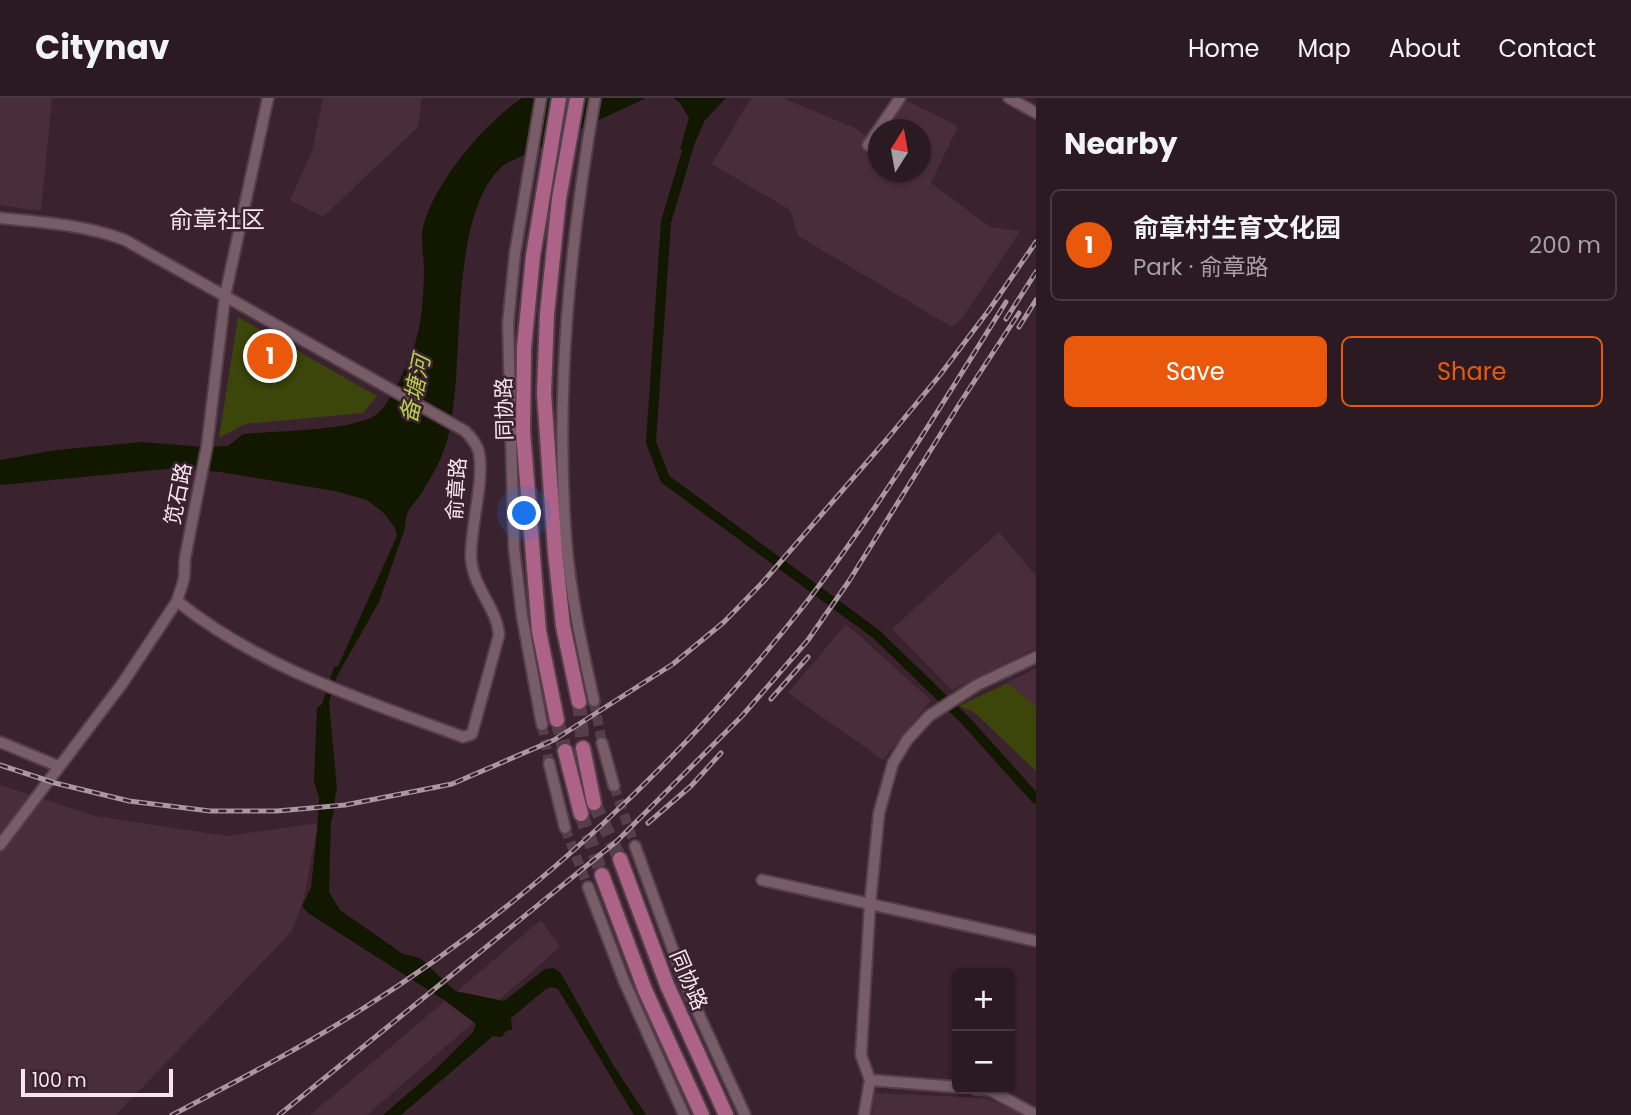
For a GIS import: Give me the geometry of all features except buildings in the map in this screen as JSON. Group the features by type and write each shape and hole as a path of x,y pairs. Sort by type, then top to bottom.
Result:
{"main road":[{"name":"同协路","path":"557,720 539,631 523,431 526,334 533,256 559,98"},
{"name":"同协路","path":"577,98 559,199 547,314 544,393 563,626 586,702"},
{"path":"583,748 594,803"},
{"path":"565,751 581,814"},
{"name":"同协路","path":"620,859 667,985 726,1115"},
{"name":"同协路","path":"603,875 645,990 702,1115"}],"street":[{"name":"笕石路","path":"0,845 122,684 177,601 184,579 185,558 207,446 225,296 268,98"},
{"path":"541,98 515,253 508,324 514,548 522,616 542,725"},
{"path":"586,702 566,538 562,406 569,291 595,98"},
{"path":"886,119 900,98"},
{"path":"1009,98 1036,113"},
{"name":"俞章路","path":"0,218 57,224 125,240 465,431 477,445 480,457 471,561 481,594 498,623 499,635 472,734 463,737 325,686 259,654 196,617 177,601"},
{"path":"547,314 569,291"},
{"path":"864,1115 870,1080 861,1055 870,904 879,813 893,763 906,740 933,714 970,690 1036,657"},
{"path":"0,742 58,766"},
{"path":"602,743 614,786"},
{"path":"549,763 565,828"},
{"path":"635,846 686,986 745,1115"},
{"path":"762,880 1036,942"},
{"path":"588,887 624,981 684,1115"},
{"path":"870,1080 952,1087"},
{"path":"997,1094 1036,1115"}],"shaded area":[{"path":"0,98 52,98 41,211 0,205"},
{"path":"323,98 422,98 418,127 323,217 290,200 312,151"},
{"path":"751,98 783,98 855,128 868,138 868,182 931,182 931,119 894,119 907,101 958,126 931,183 990,227 1020,231 962,318 952,327 798,236 790,210 712,164"},
{"path":"999,532 1036,576 1036,648 952,690 892,629"},
{"path":"846,624 931,700 883,760 788,693"},
{"path":"1036,668 1036,706 1007,683"},
{"path":"0,785 95,816 227,836 318,823 304,899 292,931 116,1115 0,1115"},
{"path":"541,920 560,947 367,1115 310,1115"},
{"path":"875,1093 986,1098 1023,1115 872,1115"}],"green space":[{"path":"238,317 377,396 363,413 245,424 219,438"},
{"path":"1007,683 1036,706 1036,771 975,713 959,706"}],"water":[{"name":"备塘河","path":"522,98 646,98 505,164 488,183 476,209 463,274 454,400 447,442 423,491 408,511 405,528 379,602 337,676 329,703 337,789 331,821 329,892 340,910 403,954 420,958 455,991 504,1001 545,969 553,968 560,972 612,1063 646,1115 634,1115 558,989 552,987 511,1018 512,1029 506,1031 502,1037 493,1036 401,1115 383,1115 435,1070 473,1032 476,1024 444,1000 308,913 302,906 311,888 317,832 319,798 314,782 317,708 322,704 334,667 338,666 397,536 395,528 384,513 367,500 335,491 220,472 176,468 0,485 0,460 57,450 142,442 204,447 228,446 243,434 347,425 378,414 404,371 419,330 424,269 422,232 429,209 450,173 477,138"},
{"path":"673,98 726,98 705,120 691,151 680,149 689,118 680,103"}],"waterway":[{"path":"691,138 666,222 651,442 665,479 876,634 965,720 1036,799"}],"tunnel":[{"path":"594,701 602,743"},
{"path":"579,702 583,748"},
{"path":"557,720 565,751"},
{"path":"542,725 549,763"},
{"path":"614,786 635,846"},
{"path":"594,803 620,859"},
{"path":"581,814 602,875"},
{"path":"565,828 588,887"}],"railway":[{"path":"0,765 55,783 129,801 210,811 277,811 345,805 452,784 554,740 673,664 724,622 763,582 940,375 1036,242"},
{"path":"1006,319 1036,272"},
{"path":"1019,327 1036,300"},
{"path":"172,1115 313,1039 423,969 544,876 657,771 761,658 836,563 911,453 1006,302"},
{"path":"279,1115 617,841 742,716 808,640 849,581 1019,313"},
{"path":"771,699 808,657"},
{"path":"648,823 691,786 721,753"}],"place":[{"name":"俞章村生育文化园","path":"270,356"}],"district":[{"name":"俞章社区","path":"217,219"}]}
